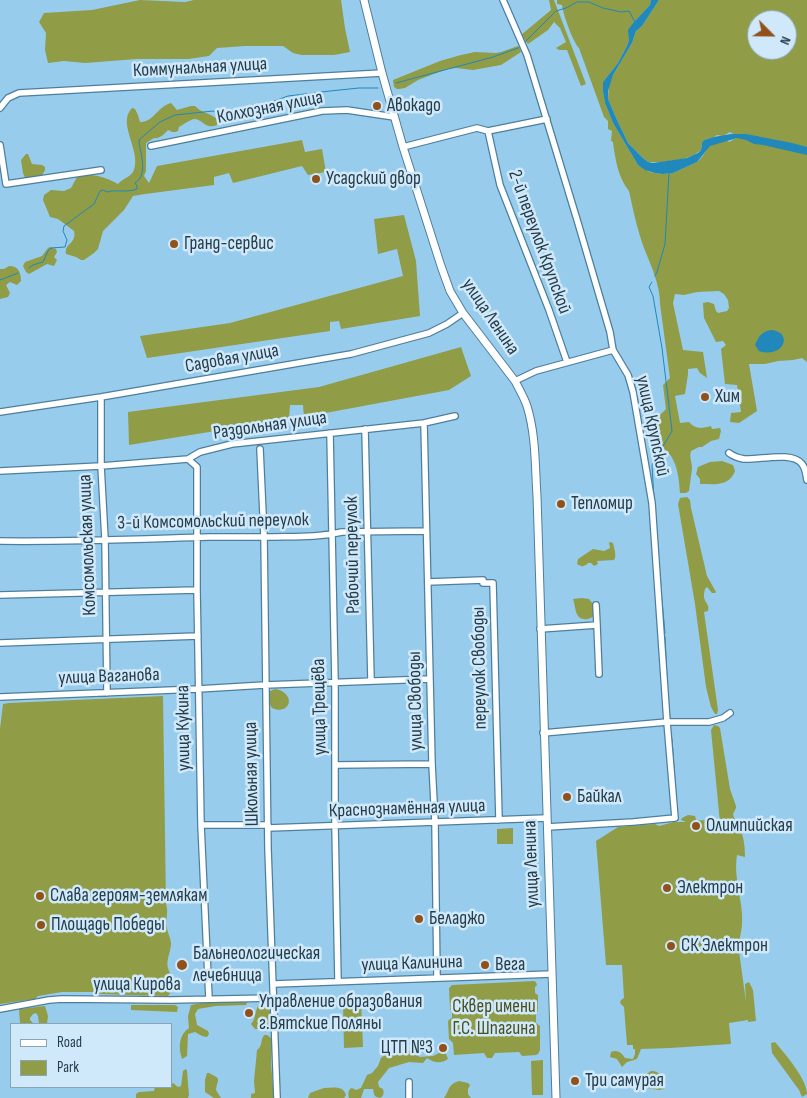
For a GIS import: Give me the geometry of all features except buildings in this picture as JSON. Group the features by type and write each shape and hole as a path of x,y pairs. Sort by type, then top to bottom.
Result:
{"street":[{"name":"улица Ленина","path":"364,0 402,147 450,292 463,313 515,381 527,405 533,432 556,1098"},
{"name":"улица Крупской","path":"503,0 524,48 547,119 605,314 613,350 628,375 633,392 652,503 675,818 547,827"},
{"name":"Коммунальная улица","path":"0,108 8,98 19,93 382,73"},
{"name":"Колхозная улица","path":"151,146 322,111 347,110 394,117"},
{"path":"402,147 477,128 488,131 547,119"},
{"name":"2-й переулок Крупской","path":"488,131 500,185 549,310 567,362"},
{"path":"0,145 6,184 101,170"},
{"name":"Садовая улица","path":"0,412 101,397 351,354 429,333 463,313"},
{"path":"515,381 536,371 613,350"},
{"name":"Комсомольская улица","path":"101,397 107,693"},
{"name":"Раздольная улица","path":"0,471 188,459 200,452 232,444 424,423 455,416"},
{"name":"улица Свободы","path":"424,423 435,822 437,978"},
{"name":"Рабочий переулок","path":"365,429 371,680"},
{"name":"улица Трещёва","path":"330,432 338,982"},
{"name":"Школьная улица","path":"260,448 264,536 268,827 277,1098"},
{"path":"729,453 743,459 788,457 796,459 803,465 807,480"},
{"name":"улица Кукина","path":"188,459 197,467 198,689 208,999"},
{"name":"3-й Комсомольский переулок","path":"0,541 48,542 264,536 298,537 342,532 426,531"},
{"name":"переулок Свободы","path":"428,582 483,580 483,583 493,583 499,820"},
{"path":"0,595 197,590"},
{"path":"596,605 599,674"},
{"path":"540,629 597,625"},
{"path":"0,643 198,636"},
{"name":"улица Ваганова","path":"0,696 430,679"},
{"path":"543,733 667,722 710,722 723,718 730,713"},
{"path":"336,765 432,764"},
{"name":"Краснознамённая улица","path":"201,825 335,826 547,818"},
{"name":"улица Калинина","path":"274,984 552,974"},
{"name":"улица Кирова","path":"0,1009 62,999 274,998"},
{"path":"409,1082 410,1098"}],"green space":[{"path":"140,0 185,2 194,0 341,0 350,52 334,55 301,55 293,53 283,46 245,46 217,48 209,56 188,59 137,59 85,63 64,61 48,63 45,50 46,33 39,22 44,13 92,10"},
{"path":"549,0 554,0 586,84 581,86 567,50 556,48 566,42 560,28 554,22 548,30 528,44 521,35 551,10"},
{"path":"557,0 651,0 650,5 629,30 627,46 618,63 603,82 603,92 613,123 638,165 650,172 663,174 673,173 697,162 713,140 726,139 729,142 738,137 730,132 723,136 717,135 704,140 701,150 694,155 683,159 662,162 648,162 628,143 608,99 609,85 632,43 636,31 642,26 659,0 807,0 807,362 802,358 765,364 749,364 757,411 739,423 730,422 731,413 741,412 737,385 725,384 721,349 726,345 723,341 716,342 704,318 703,303 714,304 718,313 727,311 729,308 728,300 719,291 697,292 684,295 675,294 673,303 683,350 703,352 707,378 697,368 688,369 685,394 675,396 680,423 689,422 699,428 711,426 712,429 720,428 721,431 719,439 691,451 692,469 689,491 686,493 680,493 677,469 671,456 648,438 647,433 650,417 660,415 666,409 663,385 670,378 657,282 639,234 629,191 622,180 618,168 613,142 611,141 612,131 608,129 608,121 604,117 579,48 564,15 562,5 557,4"},
{"path":"518,46 521,52 501,65 473,70 447,69 418,80 405,88 397,89 394,87 393,80 440,61 475,52 496,53"},
{"path":"171,103 177,110 195,106 218,120 217,125 210,126 194,119 179,127 178,131 168,130 160,137 146,143 146,171 144,176 149,183 157,166 302,140 305,152 322,149 326,172 308,175 302,166 233,183 229,173 214,177 214,185 133,196 124,210 103,231 98,249 94,253 84,260 66,254 67,248 74,239 74,231 58,219 50,217 43,200 44,195 51,190 64,191 71,188 77,177 87,175 98,176 118,184 132,174 135,156 128,130 128,115 132,108 135,109 140,122 145,122 162,107"},
{"path":"28,154 32,164 45,167 41,177 25,178 21,160"},
{"path":"404,215 416,261 420,316 341,329 339,321 330,322 330,331 147,358 140,336 230,323 403,276 397,249 378,254 374,219"},
{"path":"50,247 56,249 57,252 54,257 57,260 54,266 47,264 29,274 26,272 23,266 25,262 42,256"},
{"path":"9,266 15,267 18,270 21,281 17,285 10,282 6,285 10,293 8,297 0,299 0,269"},
{"path":"461,347 471,376 449,390 304,417 303,405 290,405 289,419 129,445 128,412 319,387"},
{"path":"722,461 733,465 735,471 729,480 716,484 700,484 700,479 696,474 698,467 710,462"},
{"path":"687,497 690,500 707,576 716,592 712,593 707,587 705,589 704,597 708,611 704,612 717,714 715,714 711,707 706,687 695,604 678,504 680,498"},
{"path":"610,542 613,543 615,550 614,560 597,561 598,564 594,566 591,563 583,566 577,564 578,559 593,549 604,551 610,548"},
{"path":"573,599 589,599 593,604 596,613 590,618 582,619 577,614"},
{"path":"276,689 287,695 289,699 287,707 283,709 272,708 268,701 268,693"},
{"path":"163,696 166,904 167,930 171,940 167,964 172,976 169,983 171,992 168,996 62,992 38,996 35,999 0,1004 0,729 3,704"},
{"name":"СК Электрон","path":"714,725 720,728 730,789 736,806 733,814 744,843 745,857 737,855 736,866 742,910 741,932 738,944 746,1002 745,984 749,982 753,990 756,1021 748,1022 748,1020 729,1023 731,1044 641,1049 637,1059 627,1062 622,1067 617,1059 610,1057 611,1052 617,1051 625,1058 633,1059 635,1049 633,1049 633,1045 627,1045 624,1007 620,1003 624,998 622,965 606,965 596,841 618,827 655,824 659,826 674,822 686,822 681,820 688,815 695,816 695,821 717,819 718,833 721,833 711,730"},
{"path":"513,828 513,844 497,844 497,829"},
{"name":"Сквер имени Г.С. Шпагина","path":"534,981 537,985 535,993 538,995 536,1023 540,1026 540,1050 538,1054 522,1056 519,1052 495,1053 492,1058 487,1058 484,1053 454,1055 453,1043 449,1039 448,1021 452,1018 449,988 452,985"},
{"path":"245,1001 246,1005 198,1009 195,1014 197,1025 208,1031 209,1034 207,1037 195,1032 188,1034 187,1056 182,1059 180,1042 183,1034 189,1028 188,1016 191,1005"},
{"path":"361,1002 363,1047 344,1048 343,1003"},
{"path":"265,1003 268,1006 273,1023 261,1029 255,1029 251,1024 257,1008 260,1004"},
{"path":"131,1005 175,1005 178,1007 177,1012 131,1010"},
{"path":"45,1006 48,1016 47,1023 39,1023 36,1013 30,1018 33,1023 20,1023 19,1009"},
{"path":"264,1035 272,1039 271,1064 274,1098 251,1098 251,1094 255,1093 254,1081 257,1050"},
{"path":"775,1042 795,1067 803,1081 807,1094 802,1097 772,1053 771,1043"},
{"path":"414,1049 419,1057 433,1056 439,1053 446,1054 448,1059 438,1062 427,1058 423,1063 409,1062 389,1068 378,1082 379,1087 383,1089 383,1094 380,1098 375,1096 373,1089 364,1089 361,1098 349,1098 348,1093 350,1089 356,1090 361,1088 367,1075 372,1073 378,1066 381,1058 389,1052 406,1053"},
{"path":"543,1060 543,1095 532,1095 531,1061"},
{"path":"186,1069 188,1098 136,1098 136,1094 139,1092 154,1091 155,1088 172,1088 173,1083 178,1087 181,1086 183,1071"},
{"path":"651,1071 657,1072 662,1076 664,1089 647,1088 640,1090 635,1088 635,1082"},
{"path":"207,1073 217,1078 216,1090 221,1098 214,1098 205,1092"},
{"path":"459,1081 470,1085 468,1094 471,1098 444,1098 451,1086"},
{"path":"324,1088 340,1088 346,1095 344,1098 308,1098 310,1093"}],"water":[{"path":"651,0 659,0 642,26 636,31 632,43 613,75 608,91 608,99 628,143 643,158 653,163 687,158 701,150 704,140 731,134 746,134 807,147 807,155 754,144 737,138 710,146 697,162 673,173 655,173 645,170 638,165 613,123 605,103 603,82 618,63 627,46 629,40 628,30 650,5"},
{"path":"771,330 782,335 783,344 775,351 759,351 755,345 758,339 763,333"}],"waterway":[{"path":"525,42 556,11 577,2 589,2 603,8 621,12 629,11 635,22"},
{"path":"396,83 493,57 520,46"},
{"path":"29,268 43,262 51,248 65,247 67,240 63,231 64,226 94,204 100,191 130,191 137,189 135,183 143,170 140,139 160,122 175,115 213,111 226,117 250,113 258,107 288,96 359,88 378,88"},
{"path":"655,276 665,244 669,173"},
{"path":"0,280 18,273"},
{"path":"652,282 649,287 653,296 662,348 672,431 652,465 654,499"},
{"path":"658,554 661,586"},
{"path":"661,590 665,633"},
{"path":"665,637 667,678"},
{"path":"667,683 670,719"},
{"path":"672,739 676,795"}],"place":[{"name":"Авокадо","path":"377,106"},
{"name":"Усадский двор","path":"316,179"},
{"name":"Гранд-сервис","path":"174,244"},
{"name":"Хим","path":"705,397"},
{"name":"Тепломир","path":"561,504"},
{"name":"Байкал","path":"567,797"},
{"name":"Олимпийская","path":"696,826"},
{"name":"Электрон","path":"667,888"},
{"name":"Слава героям-землякам","path":"40,896"},
{"name":"Беладжо","path":"419,919"},
{"name":"Площадь Победы","path":"41,925"},
{"name":"СК Электрон","path":"671,946"},
{"name":"Бальнеологическая лечебница","path":"182,965"},
{"name":"Вега","path":"485,965"},
{"name":"Управление образования г.Вятские Поляны","path":"249,1013"},
{"name":"ЦТП №3","path":"443,1048"},
{"name":"Три самурая","path":"575,1081"}]}
